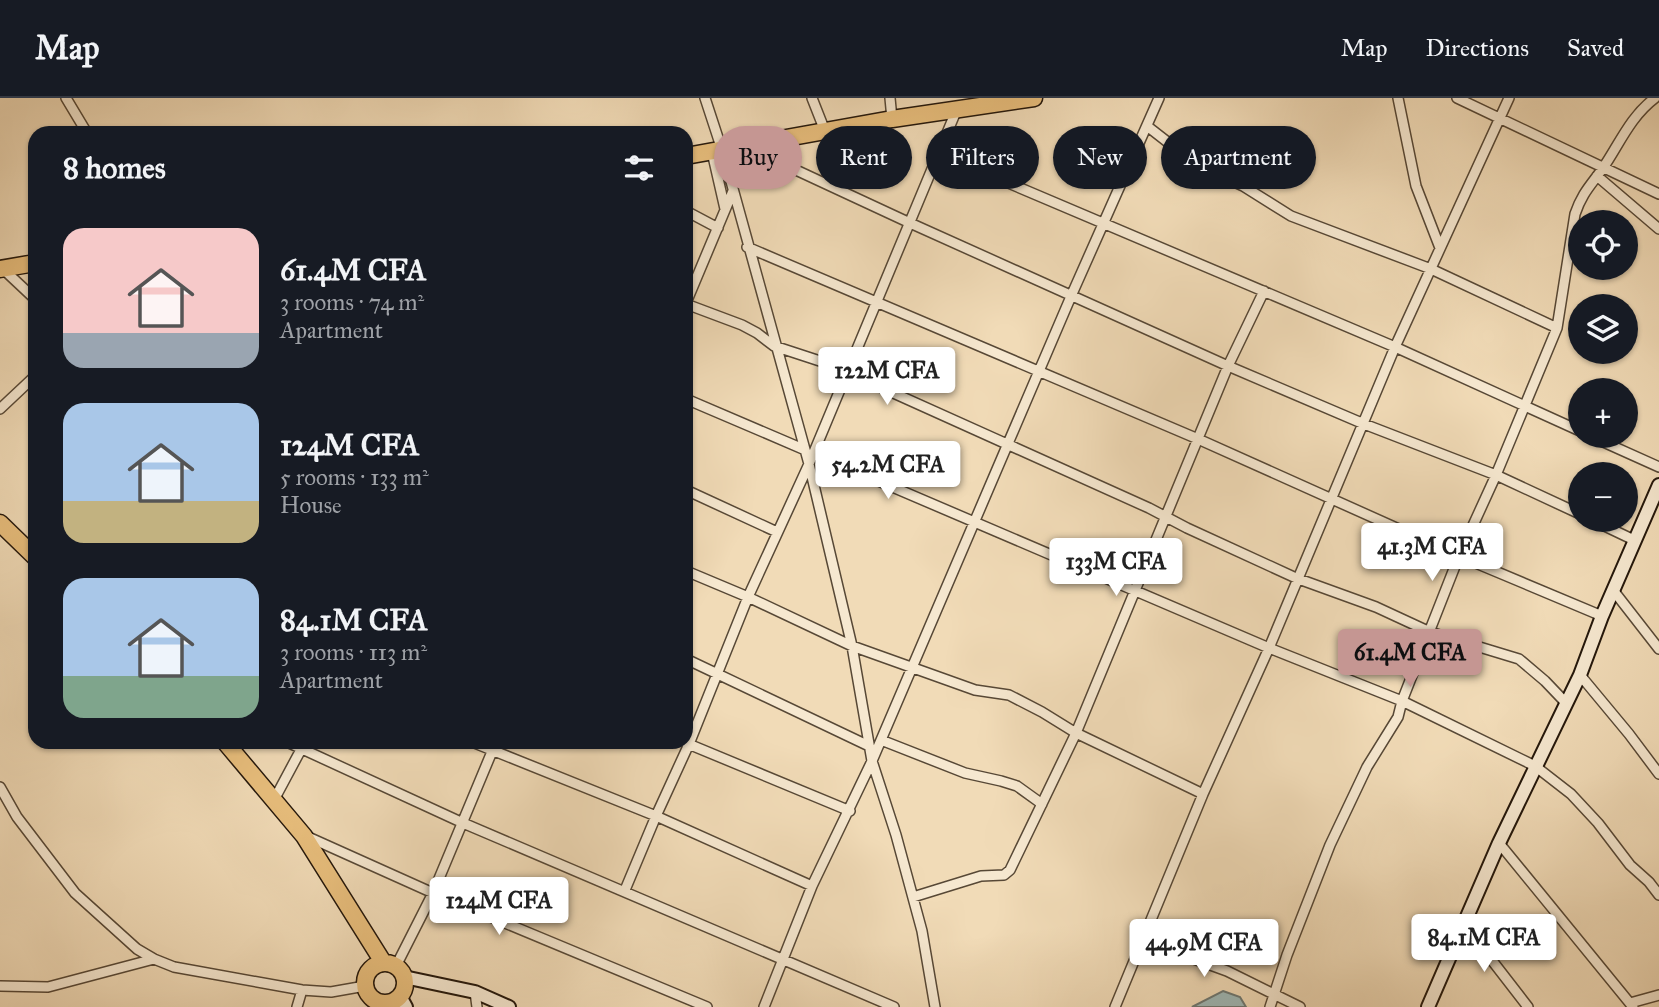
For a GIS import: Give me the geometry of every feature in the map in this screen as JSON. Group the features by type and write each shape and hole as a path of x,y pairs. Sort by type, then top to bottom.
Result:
{"highway":[{"path":"853,126 1034,98"},
{"path":"693,155 714,151"},
{"path":"1,268 28,264"},
{"path":"0,523 28,550"},
{"path":"231,749 275,798 304,836 332,877 365,935 388,968 405,984 403,1001 374,1000 365,979 388,968"}],"street":[{"path":"66,98 84,126"},
{"path":"705,98 714,138"},
{"path":"813,98 823,126"},
{"path":"890,98 892,119"},
{"path":"1159,98 1147,126 1198,165 1243,186 1291,216 1431,269 1558,328"},
{"path":"1398,98 1416,186 1440,248"},
{"path":"1457,98 1501,117 1600,172 1659,194"},
{"path":"1115,1007 1203,793 1269,648 1395,347 1509,98"},
{"path":"1270,1007 1330,845 1367,768 1398,717 1459,556 1526,407 1558,328 1575,214 1586,188 1600,172 1640,109 1655,98"},
{"path":"950,126 957,108"},
{"path":"1600,172 1659,229"},
{"path":"802,173 1228,366 1364,424 1496,475 1568,508"},
{"path":"693,728 926,186"},
{"path":"722,189 725,211"},
{"path":"1024,189 1395,347 1568,426"},
{"path":"764,1007 812,886 850,811 1119,189"},
{"path":"693,287 733,191"},
{"path":"733,191 808,464 852,646 872,761 922,931 934,1007"},
{"path":"693,215 718,228"},
{"path":"747,247 1198,439 1459,556 1602,616"},
{"path":"1,268 28,293"},
{"path":"913,897 981,876 1004,875 1010,870 1076,733 1228,366 1264,291"},
{"path":"693,307 742,325 774,346 812,357 1297,578 1376,607 1430,632 1519,660 1566,702"},
{"path":"0,409 28,383"},
{"path":"693,402 803,449"},
{"path":"1617,448 1659,467"},
{"path":"813,453 1269,648 1402,701 1535,766 1571,794 1598,823 1629,865 1649,882 1659,895"},
{"path":"1428,1007 1499,844 1580,676 1602,616 1659,485"},
{"path":"693,493 777,532"},
{"path":"1617,532 1634,540"},
{"path":"693,574 852,646 975,690 1009,695 1076,733 1203,793"},
{"path":"1613,590 1659,649"},
{"path":"693,662 869,746"},
{"path":"1580,676 1659,774"},
{"path":"881,740 965,773 1017,786 1042,804"},
{"path":"693,746 850,811"},
{"path":"275,798 301,749"},
{"path":"311,749 464,823 894,1007"},
{"path":"493,749 433,893 388,968 475,992 509,1007"},
{"path":"499,749 812,886"},
{"path":"625,890 684,749"},
{"path":"0,788 17,817 75,893 137,949 154,959 195,971 374,1000"},
{"path":"304,836 707,1007"},
{"path":"1499,844 1632,1005 1659,995"},
{"path":"1463,923 1528,1007"},
{"path":"1139,948 1194,959 1227,971 1300,1007"},
{"path":"0,986 48,987 154,959"},
{"path":"297,1007 302,990"},
{"path":"475,992 477,1007"}],"water":[{"path":"1223,991 1240,997 1246,1007 1192,1007"}]}
